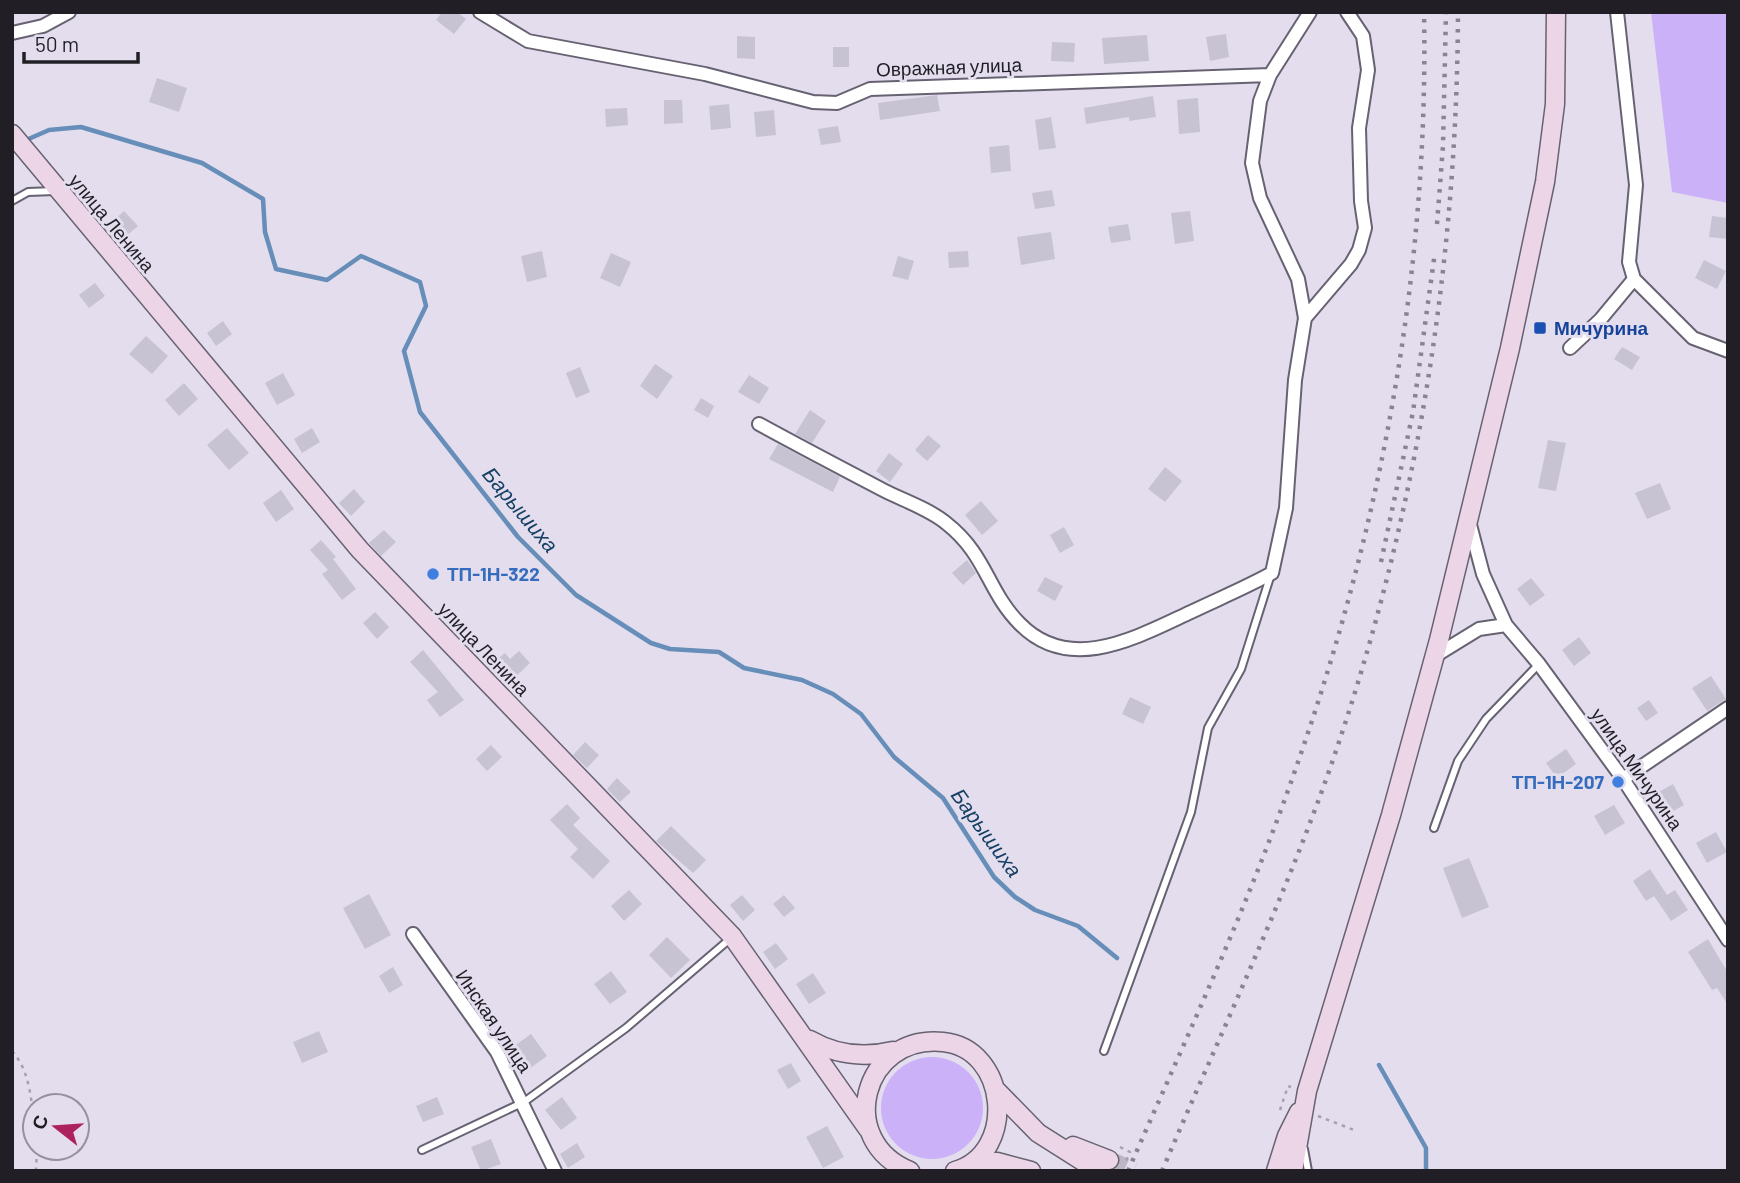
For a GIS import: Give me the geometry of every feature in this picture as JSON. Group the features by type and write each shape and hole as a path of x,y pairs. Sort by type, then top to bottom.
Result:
{"main road":[{"path":"1293,1171 1435,656 1510,348 1545,182 1555,104 1556,12"},
{"name":"улица Ленина","path":"12,134 360,550 732,936 807,1038 879,1149"},
{"path":"807,1038 822,1047 867,1057 922,1041 945,1042 965,1049 982,1062 997,1091 1038,1133 1103,1165"},
{"path":"868,1129 865,1106 870,1083 882,1063 900,1049"},
{"path":"961,1168 994,1132 998,1121 997,1091"},
{"path":"1269,1171 1287,1136 1308,1115"},
{"path":"1286,1171 1308,1115"},
{"path":"1276,1171 1287,1136"},
{"path":"879,1149 887,1171"},
{"path":"879,1149 897,1165 910,1171"},
{"path":"961,1168 997,1162 1027,1170"}],"street":[{"path":"12,33 43,26 69,12"},
{"name":"Овражная улица","path":"480,12 528,41 705,74 813,102 837,103 870,89 1270,75"},
{"path":"759,424 944,521 971,545 987,570 998,597 1020,624 1041,642 1089,650 1128,641 1236,593 1272,573 1286,508 1295,380 1305,318 1298,279 1260,198 1252,163 1260,101 1270,75 1310,12"},
{"path":"1305,318 1351,264 1359,250 1365,228 1361,201 1359,128 1368,70 1363,36 1347,12"},
{"path":"1618,12 1636,185 1629,262 1634,279 1693,338 1728,351"},
{"path":"1570,348 1600,320 1634,279"},
{"name":"улица Мичурина","path":"1469,521 1483,574 1506,625 1539,664 1623,779 1728,940"},
{"path":"1435,656 1479,629 1506,625"},
{"path":"1623,779 1728,708"},
{"name":"Инская улица","path":"413,934 497,1052 524,1102 555,1171"}],"lane":[{"path":"12,201 27,192 57,191"},
{"path":"1104,1051 1191,811 1208,728 1241,669 1272,573"},
{"path":"1434,828 1458,761 1486,719 1539,664"},
{"path":"422,1150 524,1102 626,1028 732,936"},
{"path":"1308,1115 1308,1171"}],"path":[{"path":"12,1051 22,1062 29,1092"},
{"path":"1308,1115 1354,1130"}],"shaded area":[{"path":"1651,12 1728,12 1728,203 1672,192"},
{"path":"932,1057 961,1065 975,1079 983,1108 975,1137 961,1151 932,1159 903,1151 889,1137 881,1108 889,1079 903,1065"}],"building":[{"path":"442,12 457,12 466,19 454,34 436,20"},
{"path":"1226,34 1229,57 1210,61 1206,37"},
{"path":"1147,35 1149,61 1104,64 1102,38"},
{"path":"737,36 755,37 755,59 737,58"},
{"path":"1052,42 1075,43 1074,62 1051,61"},
{"path":"833,47 849,47 849,67 833,67"},
{"path":"157,78 187,88 179,112 149,102"},
{"path":"937,95 940,111 880,120 878,103"},
{"path":"1153,96 1156,117 1129,121 1129,117 1086,124 1084,108"},
{"path":"1198,98 1200,132 1179,134 1177,100"},
{"path":"664,100 682,100 683,123 664,124"},
{"path":"729,104 731,128 711,130 709,106"},
{"path":"627,108 628,125 606,127 605,109"},
{"path":"774,110 776,135 756,137 754,112"},
{"path":"1051,117 1056,148 1039,150 1035,120"},
{"path":"838,126 841,142 821,145 818,129"},
{"path":"1009,145 1011,171 991,173 989,147"},
{"path":"1052,190 1055,206 1035,209 1032,193"},
{"path":"124,211 138,226 125,237 112,222"},
{"path":"1190,211 1194,241 1175,244 1171,213"},
{"path":"1712,216 1728,218 1728,239 1709,237"},
{"path":"1128,224 1131,240 1111,243 1108,227"},
{"path":"1051,232 1055,259 1021,265 1017,237"},
{"path":"542,251 547,277 527,282 521,256"},
{"path":"968,251 969,267 949,268 948,252"},
{"path":"611,253 631,262 620,287 600,278"},
{"path":"898,256 914,261 908,280 892,276"},
{"path":"1704,260 1726,271 1717,289 1695,278"},
{"path":"95,283 105,296 89,308 79,295"},
{"path":"223,321 232,334 216,346 207,333"},
{"path":"146,336 168,356 152,374 129,354"},
{"path":"1622,347 1640,357 1632,370 1614,359"},
{"path":"655,364 673,376 657,399 640,386"},
{"path":"580,367 590,392 576,398 566,373"},
{"path":"283,373 295,395 277,405 265,383"},
{"path":"749,375 769,388 759,404 738,392"},
{"path":"184,383 198,399 179,416 165,400"},
{"path":"701,398 714,406 708,418 694,410"},
{"path":"810,410 826,421 812,443 795,434"},
{"path":"227,428 249,453 229,470 207,445"},
{"path":"312,428 320,442 302,453 294,439"},
{"path":"928,435 941,446 927,461 915,450"},
{"path":"1548,440 1566,443 1556,491 1538,488"},
{"path":"778,444 840,477 833,492 769,459"},
{"path":"889,453 903,464 890,482 876,471"},
{"path":"1165,467 1182,481 1165,502 1148,489"},
{"path":"1660,483 1671,509 1647,519 1635,493"},
{"path":"354,489 365,502 351,516 339,503"},
{"path":"281,490 294,509 276,522 263,503"},
{"path":"981,501 998,521 982,535 965,515"},
{"path":"1064,527 1074,545 1060,553 1050,535"},
{"path":"384,530 396,542 381,556 369,543"},
{"path":"321,540 336,557 333,559 356,589 342,600 322,574 328,570 310,550"},
{"path":"967,560 976,573 963,585 952,573"},
{"path":"1045,577 1063,586 1055,601 1037,591"},
{"path":"1531,578 1545,595 1530,606 1517,589"},
{"path":"375,612 389,627 377,639 363,623"},
{"path":"1579,637 1591,653 1574,666 1562,650"},
{"path":"423,650 464,700 440,717 427,700 438,692 410,662"},
{"path":"519,651 530,663 507,685 496,673 501,668 495,661 505,653 510,659"},
{"path":"1711,676 1726,699 1707,711 1692,688"},
{"path":"1130,697 1151,707 1143,724 1122,714"},
{"path":"1649,700 1658,713 1646,721 1637,708"},
{"path":"585,742 599,755 587,768 573,755"},
{"path":"491,745 502,757 487,771 476,759"},
{"path":"1566,749 1576,764 1557,778 1546,763"},
{"path":"617,778 631,792 620,802 607,789"},
{"path":"1673,784 1684,805 1668,814 1657,793"},
{"path":"567,804 580,818 573,825 610,861 593,879 570,857 578,849 550,820"},
{"path":"1614,805 1625,823 1605,835 1594,816"},
{"path":"671,826 706,860 693,873 656,841"},
{"path":"1716,832 1727,852 1707,863 1696,843"},
{"path":"1469,858 1489,907 1462,918 1443,868"},
{"path":"1650,869 1667,895 1675,890 1688,910 1671,921 1654,896 1646,901 1633,881"},
{"path":"629,890 642,904 624,921 611,906"},
{"path":"369,894 391,935 365,949 343,908"},
{"path":"742,895 755,910 743,921 730,905"},
{"path":"784,895 795,908 784,917 773,904"},
{"path":"667,937 690,960 671,978 649,955"},
{"path":"1708,939 1728,973 1728,1005 1717,988 1712,990 1688,952"},
{"path":"776,943 788,959 775,969 763,952"},
{"path":"393,967 403,985 389,993 379,976"},
{"path":"611,971 627,992 610,1004 594,984"},
{"path":"813,973 826,993 809,1004 796,984"},
{"path":"319,1031 328,1052 302,1063 293,1042"},
{"path":"531,1034 547,1056 529,1069 513,1047"},
{"path":"791,1063 801,1081 788,1089 777,1070"},
{"path":"437,1097 444,1114 423,1122 416,1106"},
{"path":"562,1097 577,1118 561,1130 545,1110"},
{"path":"827,1126 844,1157 823,1168 806,1137"},
{"path":"491,1139 501,1164 481,1171 471,1147"},
{"path":"577,1143 585,1157 568,1168 560,1154"}],"waterway":[{"name":"Барышиха","path":"24,141 49,130 81,127 202,163 263,199 265,232 276,269 327,280 361,256 420,282 426,306 404,351 420,412 518,537 576,595 651,643 670,649 719,652 744,668 802,680 833,694 861,714 894,757 943,798 994,877 1015,897 1035,910 1078,926 1117,958"},
{"name":"Барышиха","path":"1379,1065 1426,1148 1426,1171"}],"tunnel":[{"path":"1109,1160 1134,1171"}],"railway":[{"path":"1128,1171 1217,968 1279,814 1328,671 1354,579 1394,393 1408,298 1418,203 1424,12"},
{"path":"1437,224 1443,146 1446,12"},
{"path":"1162,1171 1269,924 1309,824 1358,682 1384,588 1407,494 1439,303 1456,109 1458,12"},
{"path":"1381,562 1413,412 1435,252"}],"place":[{"name":"Мичурина","path":"1540,328"},
{"name":"ТП-1Н-322","path":"433,574"},
{"name":"ТП-1Н-207","path":"1618,782"}]}
